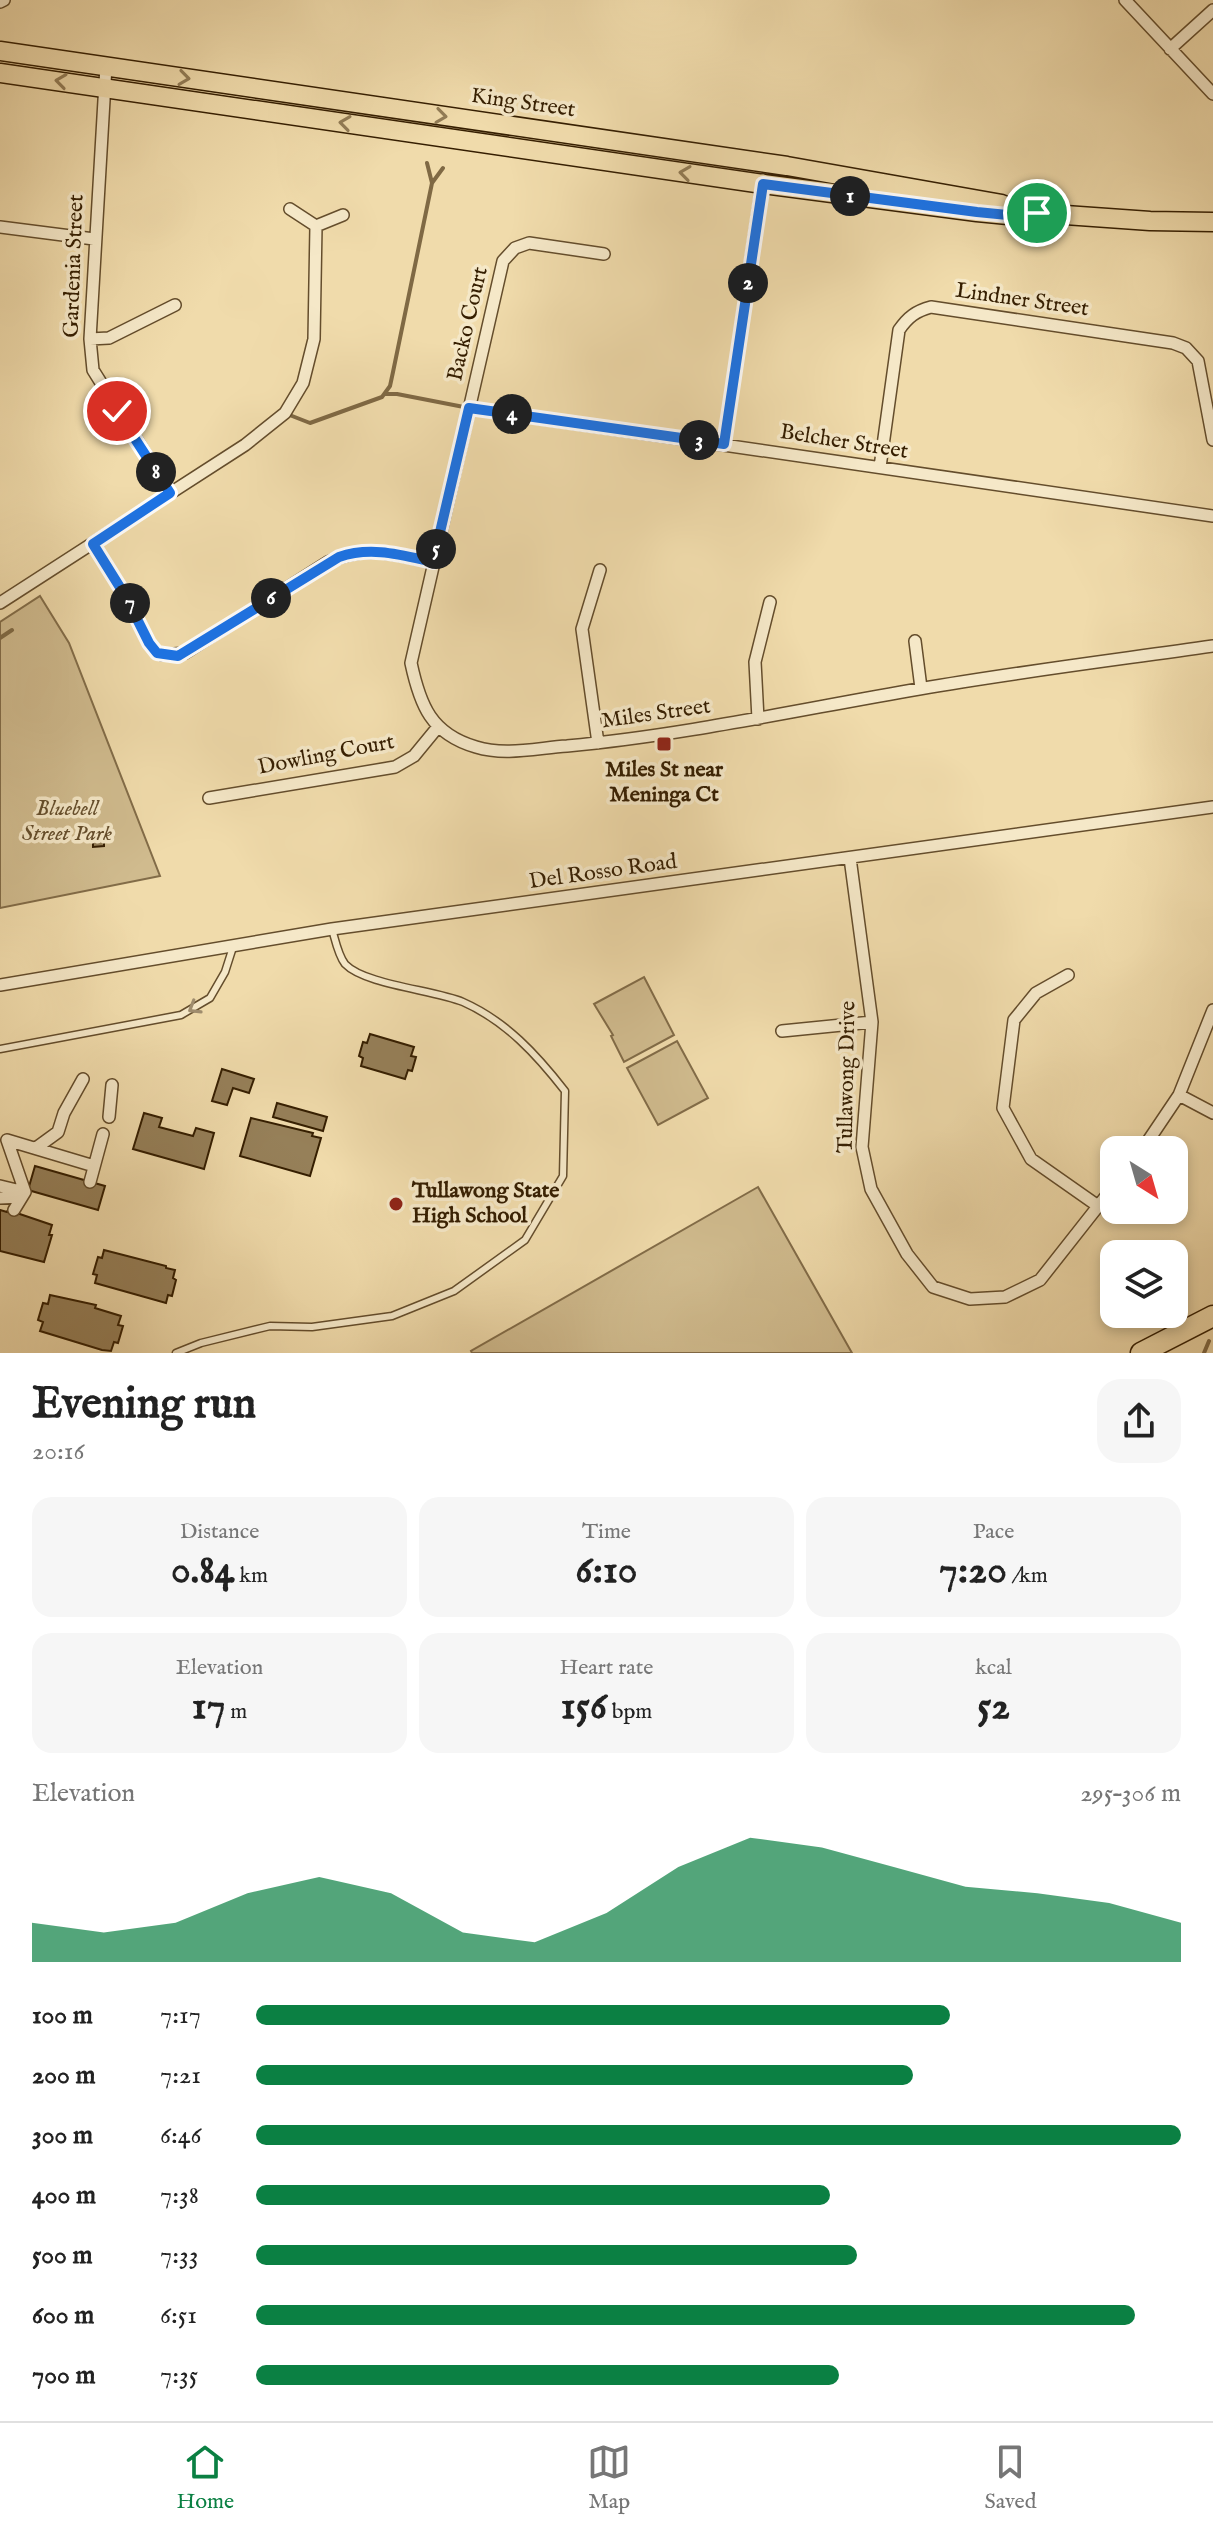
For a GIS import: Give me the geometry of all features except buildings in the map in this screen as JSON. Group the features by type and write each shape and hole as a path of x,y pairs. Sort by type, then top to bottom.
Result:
{"highway":[{"path":"1141,1353 1213,1316"}],"main road":[{"name":"King Street","path":"0,51 765,163 1018,206 1037,213"},
{"name":"King Street","path":"0,73 763,184 977,212 1213,222"}],"street":[{"path":"1125,0 1213,94"},
{"path":"1170,49 1213,10"},
{"name":"Gardenia Street","path":"106,66 94,239 90,339 93,370 170,493"},
{"path":"724,444 765,163"},
{"path":"290,209 316,226"},
{"path":"316,226 343,215"},
{"path":"0,603 264,431 285,413 295,399 309,364 314,339 316,226"},
{"path":"0,227 94,239"},
{"name":"Backo Court","path":"469,408 503,261 515,248 529,243 604,254"},
{"path":"90,339 109,338 175,305"},
{"name":"Lindner Street","path":"880,467 899,330 907,318 931,307 1173,343 1186,348 1198,361 1213,440"},
{"path":"437,728 417,691 411,663 469,408"},
{"name":"Belcher Street","path":"469,408 1213,516"},
{"path":"93,544 126,597 149,643 157,653 170,656 185,653 328,562 351,553 380,551 433,562"},
{"path":"598,743 582,629 600,570"},
{"path":"758,719 755,662 770,602"},
{"path":"915,641 921,688"},
{"name":"Miles Street","path":"437,728 474,747 498,752 598,743 758,719 921,688 1213,646"},
{"name":"Dowling Court","path":"209,798 395,767 414,756 437,728"},
{"name":"Del Rosso Road","path":"0,985 332,929 1213,807"},
{"name":"Tullawong Drive","path":"850,858 872,1022 862,1147 871,1189 907,1254 933,1287 970,1299 1005,1297 1040,1280 1100,1204"},
{"path":"1068,975 1036,993 1014,1020 1003,1108 1031,1159 1098,1206"},
{"path":"1151,1136 1179,1095 1213,1010"},
{"path":"782,1031 872,1022"},
{"path":"36,1148 58,1132 64,1113 83,1079"},
{"path":"109,1117 112,1085"},
{"path":"1179,1095 1213,1113"},
{"path":"90,1182 103,1134"},
{"path":"14,1210 23,1195 7,1140 94,1166"},
{"path":"0,1186 23,1195"},
{"path":"0,1198 23,1195"}],"lane":[{"path":"176,1353 201,1343 270,1326 312,1327 392,1316 454,1291 525,1240 563,1176 565,1091 550,1071 510,1030 462,1002 365,976 346,964 332,929"},
{"path":"0,1049 181,1015 196,1009 210,998 225,972 234,944"}],"green space":[{"name":"Bluebell Street Park","path":"40,596 69,643 160,876 0,908 0,622"},
{"path":"644,977 674,1035 624,1062 613,1035 594,1004"},
{"path":"677,1041 708,1098 658,1125 627,1068"},
{"path":"758,1187 852,1353 472,1353 471,1351"}],"waterway":[{"path":"287,414 310,423 382,397 390,386 432,183 427,163"},
{"path":"432,183 443,168"},
{"path":"385,394 469,408"},
{"path":"0,638 12,630"},
{"path":"1204,1353 1209,1341"}],"place":[{"name":"Miles St near Meninga Ct","path":"664,744"},
{"name":"Tullawong State High School","path":"396,1204"}],"route":[{"path":"117,411 170,493 93,544 126,597 149,643 157,653 178,656 339,557 380,551 433,562 469,408 724,444 763,184 977,212 1018,216 1037,213"}]}
